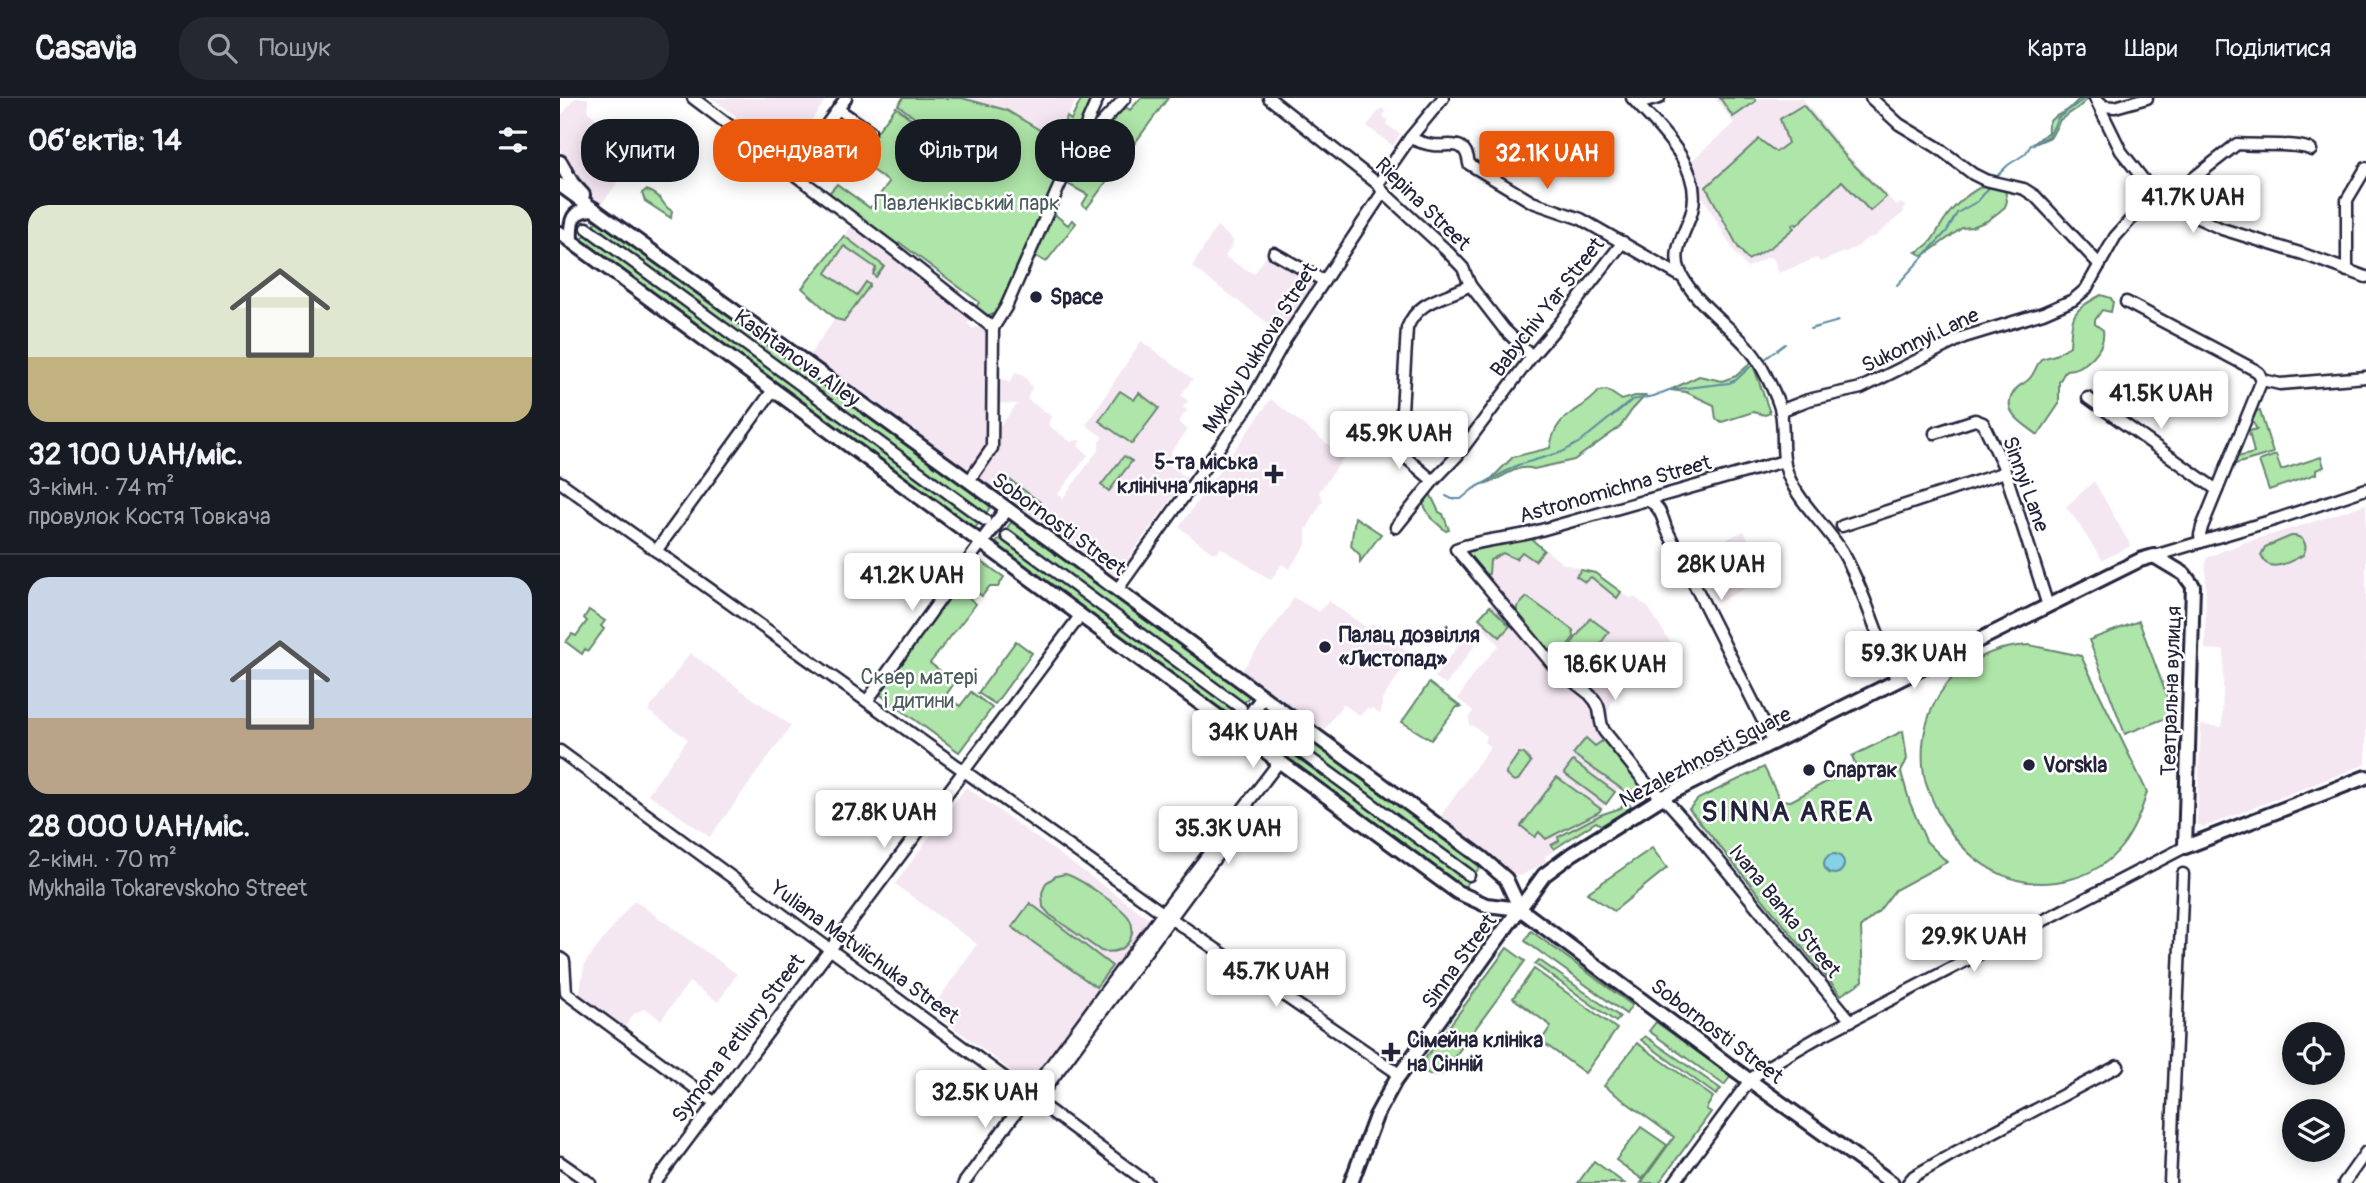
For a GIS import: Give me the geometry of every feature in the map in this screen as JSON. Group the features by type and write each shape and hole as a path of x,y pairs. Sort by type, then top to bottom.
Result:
{"main road":[{"path":"560,162 572,183 594,209"},
{"name":"Sobornosti Street","path":"560,185 969,481 1491,865 1506,879 1520,909 1892,1183"},
{"path":"565,237 575,215 584,209 594,209"},
{"name":"Sobornosti Street","path":"565,237 1457,892 1486,905 1520,909"},
{"path":"981,543 1007,509"},
{"name":"Nezalezhnosti Square","path":"1520,909 1544,875 1572,854 1663,797 2134,563 2154,556"},
{"name":"Театральна вулиця","path":"2154,556 2184,574 2193,586 2185,847"},
{"path":"1238,731 1263,697"},
{"path":"1276,760 1299,723"},
{"path":"2185,847 2366,777"},
{"name":"Sinna Street","path":"1351,1183 1376,1116 1399,1074 1520,909"}],"street":[{"path":"693,98 721,119"},
{"path":"831,119 846,98"},
{"path":"1089,119 1098,98"},
{"path":"1105,119 1125,98"},
{"name":"Riepina Street","path":"1269,98 1380,188 1446,250 1463,268 1470,285 1504,329 1532,356"},
{"name":"Mykoly Dukhova Street","path":"1117,590 1248,407 1285,340 1324,281 1410,138 1443,98"},
{"path":"1635,101 1659,98"},
{"path":"1871,98 1899,124 1937,147 1967,170 1985,180 2024,189 2035,195 2099,265"},
{"path":"2099,101 2115,107 2147,98"},
{"path":"1635,101 1681,157 1692,183 1693,207 1677,255 1677,263 1683,277 1712,313 1759,361 1781,413 1784,461 1792,484 1846,557 1897,681"},
{"path":"2099,101 2121,151 2160,201 2204,223 2366,277"},
{"path":"838,109 853,119"},
{"path":"1410,138 1431,145 1459,146 1466,152 1469,164 1521,195 1544,207 1581,219 1683,277"},
{"name":"Sukonnyi Lane","path":"1781,413 1808,400 1870,385 1964,337 2034,317 2065,304 2083,292 2125,225 2145,208 2168,198 2237,144 2304,145 2311,150"},
{"path":"2347,271 2347,200 2366,168"},
{"path":"804,182 993,328"},
{"path":"969,481 992,448 993,328 1006,307 1062,182"},
{"name":"Kashtanova Alley","path":"587,228 985,520"},
{"name":"Babychiv Yar Street","path":"1396,527 1457,456 1623,242"},
{"path":"1275,253 1324,281"},
{"path":"1433,481 1404,456 1395,441 1402,411 1407,328 1416,312 1428,303 1470,285"},
{"path":"2126,302 2255,370 2262,380 2280,384 2366,377"},
{"path":"2201,542 2200,535 2217,489 2262,380"},
{"path":"656,551 773,390"},
{"path":"2088,398 2217,489"},
{"name":"Sinnyi Lane","path":"1935,433 1980,421 2000,457 2048,606"},
{"name":"Astronomichna Street","path":"1456,549 1475,542 1520,536 1784,461"},
{"path":"1842,526 2005,472"},
{"path":"560,482 1167,916 1399,1074"},
{"path":"2154,556 2366,489"},
{"path":"1658,508 1662,501 1673,493"},
{"path":"1642,500 1653,503 1658,508 1773,741"},
{"path":"1007,536 1241,708"},
{"path":"867,701 981,543"},
{"name":"Ivana Banka Street","path":"1456,549 1554,666 1590,694 1601,707 1604,730 1650,788 1663,797 1702,840 1851,1021"},
{"name":"Symona Petliury Street","path":"655,1183 1080,616"},
{"path":"1293,746 1469,875"},
{"name":"Yuliana Matviichuka Street","path":"560,751 1148,1183"},
{"path":"964,1183 1033,1099 1167,916 1276,760"},
{"path":"1674,1183 1750,1080 1765,1068 2185,847"},
{"path":"2170,1183 2183,874"},
{"path":"560,958 564,961 564,990 572,998 714,1102"},
{"path":"1908,1183 1914,1176 1954,1153 2118,1066"},
{"path":"2344,1183 2366,1152"},
{"path":"560,1162 590,1183"}],"shaded area":[{"path":"575,98 588,98 588,112 597,119 581,119 581,182 618,182 601,205 575,183 564,164 560,147 560,117"},
{"path":"712,98 827,98 812,119 737,119"},
{"path":"962,98 1077,98 1066,119 1035,119 1035,127 1006,110"},
{"path":"1715,98 1802,98 1847,154 1896,205 1900,203 1906,206 1903,209 1905,211 1875,237 1867,238 1857,247 1820,262 1817,258 1779,273 1773,258 1768,257 1747,268 1735,253 1705,201 1689,163 1734,123"},
{"path":"1381,108 1386,112 1383,116 1388,120 1386,124 1400,134 1393,146 1367,126"},
{"path":"853,224 967,311 970,317 968,324 973,329 980,326 985,329 988,341 988,442 972,467 958,467 808,357 835,319 802,288"},
{"path":"1217,226 1234,241 1225,257 1254,274 1267,255 1315,281 1280,332 1192,267"},
{"path":"1141,341 1193,379 1181,395 1188,401 1183,407 1187,410 1178,422 1188,430 1168,459 1171,466 1187,478 1130,555 1134,559 1115,580 978,481 977,477 999,444 997,430 1017,404 997,403 997,378 1009,383 1016,372 1025,377 1032,387 1027,399 1051,416 1048,425 1071,442 1081,441 1078,446 1088,455 1058,494 1063,498 1099,449 1099,442 1103,437 1086,425"},
{"name":"5-та міська клінічна лікарня","path":"1271,399 1344,457 1319,492 1323,500 1306,530 1306,545 1289,569 1282,564 1271,580 1221,548 1218,552 1211,552 1179,527"},
{"path":"2094,481 2131,546 2102,560 2066,507"},
{"path":"2366,504 2366,764 2204,827 2197,824 2201,725 2222,727 2224,650 2205,649 2206,559 2246,542"},
{"path":"1744,531 1764,571 1743,582 1746,588 1717,603 1693,555"},
{"path":"1528,536 1562,563 1595,573 1630,598 1634,597 1648,607 1673,647 1680,664 1667,679 1652,678 1639,668 1633,672 1612,701 1606,719 1608,729 1632,772 1599,812 1557,833 1559,840 1551,845 1555,850 1544,857 1547,861 1521,876 1514,874 1441,819 1490,747 1484,742 1487,736 1472,725 1470,728 1469,717 1473,711 1458,699 1472,676 1499,645 1478,623 1480,616 1497,600 1497,592 1465,552"},
{"path":"1293,597 1319,612 1329,601 1367,628 1374,624 1412,655 1382,700 1381,714 1367,708 1360,716 1343,704 1325,729 1314,727 1237,671 1242,670 1290,605"},
{"path":"1470,629 1481,637 1446,685 1435,677"},
{"path":"690,653 791,726 710,837 648,794 688,739 648,711"},
{"path":"966,787 1150,919 1028,1084 931,1010 977,944 895,884"},
{"path":"634,900 737,974 718,1002 689,982 661,1020 645,1008 634,1014 624,1028 579,995 585,963"}],"green space":[{"name":"Павленківський парк","path":"903,98 962,98 1006,110 1035,127 1035,182 1056,182 998,310 992,315 986,315 976,308 979,302 900,243 894,246 829,197 837,184 870,208 889,182 881,176 881,126 896,107 911,119 895,119 895,182 1021,182 1021,119 916,119 898,105"},
{"name":"Павленківський парк","path":"1082,98 1094,98 1085,119 1072,119"},
{"path":"1141,98 1168,98 1135,143 1135,119 1112,119 1124,106 1130,110"},
{"path":"1720,98 1754,98 1756,101 1733,117"},
{"path":"2080,98 2088,99 2060,120 2051,137 2032,145 2048,132 2052,118 2068,110"},
{"path":"1803,105 1846,157 1886,197 1870,211 1842,181 1797,225 1792,225 1794,228 1771,247 1748,260 1738,247 1706,187 1759,139 1776,152 1788,143 1780,119"},
{"path":"1106,182 1087,208 1082,205 1088,195 1066,183"},
{"path":"1987,184 2005,190 2005,207 1987,221 1962,228 1923,256 1916,252 1930,242 1958,203"},
{"path":"646,190 657,195 672,211 671,218 645,201 642,193"},
{"path":"1053,213 1068,225 1072,220 1076,223 1046,262 1034,255"},
{"path":"598,219 992,505 973,531 579,243"},
{"path":"844,236 884,266 876,277 873,274 876,268 844,246 826,273 857,295 866,282 870,285 844,321 836,319 802,288"},
{"path":"2101,295 2111,298 2113,302 2111,312 2102,310 2095,320 2095,324 2103,330 2101,345 2086,363 2066,370 2059,382 2059,404 2038,435 2014,415 2010,403 2012,396 2031,376 2041,359 2070,346 2075,314"},
{"path":"1752,362 1770,413 1765,415 1753,412 1722,422 1716,419 1714,405 1686,392 1670,390 1699,376 1722,381 1736,376"},
{"path":"1607,390 1622,400 1645,396 1620,427 1574,460 1534,469 1522,468 1487,483 1513,457 1550,448 1553,436 1563,420 1599,391"},
{"path":"1120,391 1134,400 1139,393 1159,408 1132,444 1099,421"},
{"path":"2256,410 2260,411 2273,453 2232,465 2233,458 2254,453 2249,431 2257,429 2251,420"},
{"path":"2276,455 2281,470 2321,457 2324,467 2316,470 2316,474 2269,490 2259,461"},
{"path":"1124,456 1132,461 1109,491 1101,485"},
{"path":"1006,477 1040,502 1037,508 1032,505 1029,509 1005,492 1002,482"},
{"path":"1428,489 1449,530 1446,531 1431,518 1422,502"},
{"path":"1355,517 1381,534 1360,562 1360,555 1351,546"},
{"path":"1013,520 1251,694 1231,720 994,546"},
{"path":"1528,536 1544,550 1535,561 1522,552 1516,559 1503,553 1490,560 1489,574 1484,575 1465,553 1467,550"},
{"path":"2291,536 2304,541 2303,555 2273,566 2264,561 2261,555 2265,547"},
{"path":"976,558 1004,577 998,587 989,587 982,596 964,582 963,576"},
{"path":"1581,570 1595,573 1621,592 1617,598 1591,577 1585,582 1576,576"},
{"name":"Сквер матері і дитини","path":"955,586 976,604 930,663 955,682 946,695 960,706 971,692 992,708 959,752 878,693"},
{"path":"1527,597 1573,630 1574,637 1560,655 1552,656 1516,615 1517,607"},
{"path":"1490,606 1510,626 1500,637 1479,618"},
{"path":"589,610 605,621 601,626 604,629 588,651 585,649 582,654 566,642 572,634 576,636 587,621 584,618"},
{"path":"1590,618 1609,632 1581,670 1562,657"},
{"path":"2139,621 2174,715 2125,734 2089,640"},
{"path":"1016,641 1032,653 995,704 978,693"},
{"name":"Vorskla","path":"2029,645 2081,656 2147,792 2130,835 2112,857 2087,874 2049,883 2010,878 1975,858 1948,828 1931,797 1924,775 1926,726 1934,704 1946,685 1962,669 1981,657 2004,649"},
{"path":"1429,683 1461,707 1457,707 1431,740 1402,722"},
{"path":"1266,707 1286,722 1270,744 1250,729"},
{"path":"1903,731 1907,759 1901,772 1910,803 1926,841 1947,862 1895,890 1878,912 1861,927 1863,981 1841,995 1689,809 1698,799 1764,767 1780,800 1791,801 1856,766 1852,756"},
{"path":"1302,732 1483,863 1463,889 1284,758"},
{"path":"1586,738 1595,746 1605,739 1646,789 1638,793 1626,792 1573,754"},
{"path":"1519,753 1524,754 1531,762 1518,780 1514,781 1506,772"},
{"path":"1573,761 1615,792 1606,804 1564,773"},
{"path":"1557,777 1601,809 1546,839 1539,832 1535,837 1521,826"},
{"path":"1627,803 1633,807 1602,826 1596,822 1554,849 1551,845 1559,841 1558,837"},
{"path":"1652,848 1667,868 1614,911 1587,893"},
{"path":"1065,874 1099,893 1129,918 1132,935 1124,947 1115,951 1101,951 1050,915 1043,907 1042,893 1046,883"},
{"path":"1030,903 1112,966 1096,987 1012,927"},
{"path":"1531,931 1632,1005 1626,1014 1525,941"},
{"path":"1507,948 1525,961 1442,1074 1430,1075 1419,1067"},
{"path":"1539,960 1620,1017 1616,1022 1535,964"},
{"path":"1534,969 1617,1029 1585,1073 1541,1041 1551,1026 1513,998"},
{"path":"1656,1022 1731,1076 1724,1085 1649,1031"},
{"path":"1645,1036 1721,1089 1716,1095 1641,1040"},
{"path":"1637,1043 1713,1097 1706,1109 1711,1112 1659,1183 1641,1183 1674,1137 1604,1086"},
{"path":"1641,1127 1667,1145 1642,1179 1616,1160"},
{"path":"1594,1161 1624,1183 1578,1183"}],"water":[{"path":"1834,854 1841,857 1844,864 1841,871 1834,874 1827,871 1824,864 1827,857"}],"waterway":[{"path":"1995,178 2025,154 2031,145 2049,136 2058,118 2085,98"},
{"path":"1897,285 1947,231 1957,213 1978,201 1991,185"},
{"path":"1810,329 1839,321"},
{"path":"1765,359 1785,344"},
{"path":"1446,496 1461,499 1473,489 1518,465 1562,452 1580,442 1632,400 1669,390 1729,383 1750,367"}],"place":[{"name":"Space","path":"1036,297"},
{"name":"5-та міська клінічна лікарня","path":"1274,474"},
{"name":"Палац дозвілля «Листопад»","path":"1325,647"},
{"name":"Vorskla","path":"2029,765"},
{"name":"Спартак","path":"1809,770"},
{"name":"Сімейна клініка на Сінній","path":"1391,1052"}],"district":[{"name":"SINNA AREA","path":"1788,811"}]}
